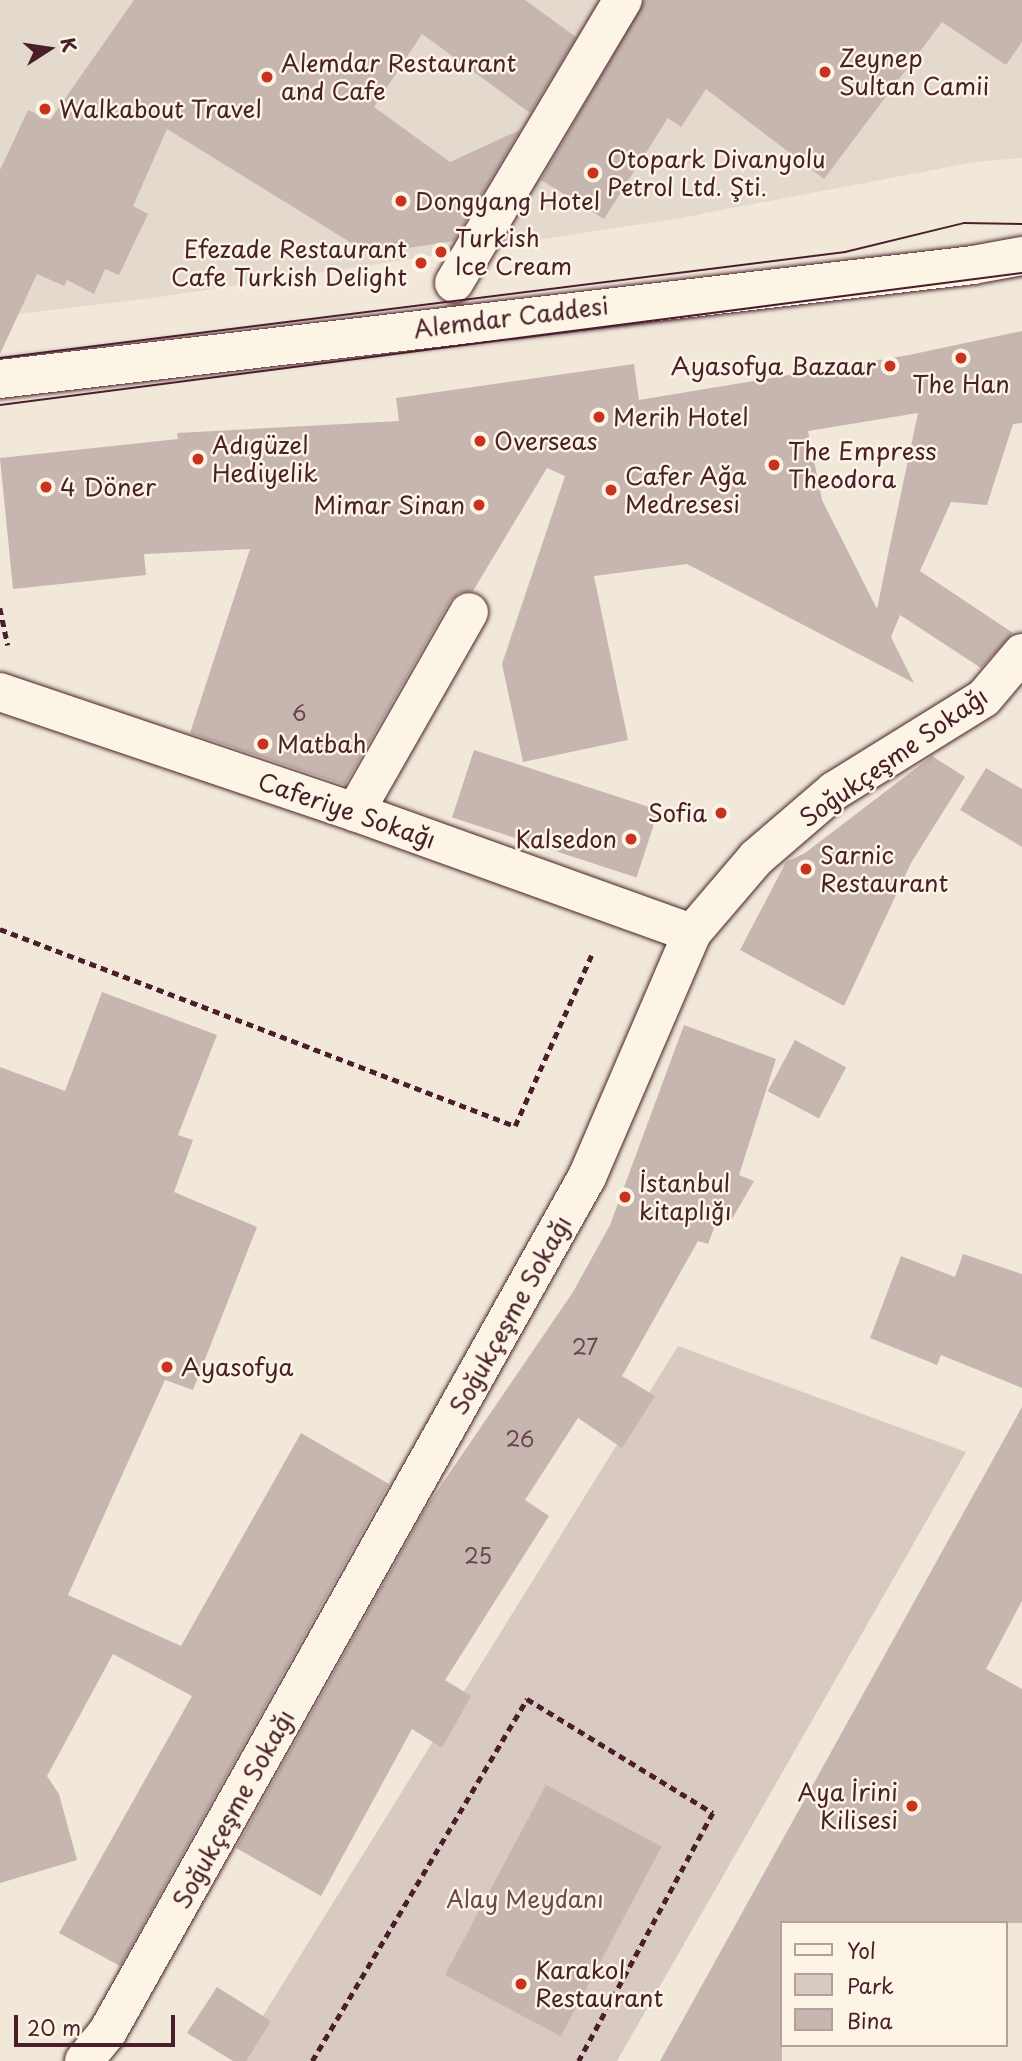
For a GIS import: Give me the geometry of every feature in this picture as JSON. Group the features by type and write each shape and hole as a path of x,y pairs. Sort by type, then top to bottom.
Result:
{"street":[{"path":"454,283 623,0"},
{"name":"Alemdar Caddesi","path":"0,379 973,265 1022,256"},
{"path":"355,812 469,612"},
{"name":"Soğukçeşme Sokağı","path":"84,2061 107,2033 587,1177 692,933 756,858 834,791 984,698 1022,653"},
{"name":"Caferiye Sokağı","path":"0,692 355,812 692,933"}],"path":[{"path":"0,929 515,1126 592,954"},
{"path":"312,2061 527,1699 713,1813 579,2061"}],"shaded area":[{"path":"0,0 1022,0 1022,158 975,162 675,219 153,298 0,316"}],"green space":[{"name":"Alay Meydanı","path":"678,1346 966,1452 617,2061 235,2061"}],"building":[{"path":"134,0 525,0 576,37 530,113 422,34 374,107 450,162 520,130 454,241 369,254 167,129 133,206 148,214 119,275 105,269 94,294 67,280 64,286 37,274 0,354 0,170 28,110 50,120"},
{"path":"645,0 1022,0 1022,42 1006,65 942,22 824,179 706,89 681,127 668,118 604,219 541,180"},
{"path":"1022,331 1022,423 1013,424 987,505 951,502 920,571 1013,633 981,668 900,615 891,637 914,683 687,564 594,576 628,740 523,762 502,664 565,476 547,468 473,591 459,593 450,601 345,785 190,733 250,549 144,554 146,575 13,589 0,458 178,439 177,433 399,421 396,398 634,364 639,400 909,355","holes":["918,413 877,609 822,500 808,431"]},
{"path":"474,750 659,810 637,877 452,818"},
{"path":"932,756 965,777 911,863 844,1006 740,950 786,862 805,853"},
{"path":"986,768 1022,789 1022,847 960,810"},
{"path":"102,992 217,1035 178,1135 193,1140 174,1192 257,1227 193,1390 165,1380 68,1595 181,1646 301,1433 389,1484 120,1966 59,1933 192,1696 113,1654 47,1776 59,1794 77,1860 0,1883 0,1067 65,1091"},
{"path":"684,1025 776,1059 739,1175 754,1181 732,1219 719,1215 708,1244 698,1241 622,1376 655,1396 622,1448 578,1418 525,1500 549,1516 445,1680 471,1696 442,1748 412,1729 321,1896 236,1848 427,1506 573,1292 610,1225"},
{"path":"795,1040 846,1067 819,1118 768,1091"},
{"path":"963,1254 1022,1274 1022,1388 941,1355 937,1365 870,1338 901,1256 955,1277"},
{"name":"Aya İrini Kilisesi","path":"1022,1407 1022,1601 986,1669 1022,1689 1022,1923 780,1921 782,2061 660,2061"},
{"path":"546,1785 662,1847 561,2036 445,1975"},
{"path":"217,1987 271,2021 246,2061 233,2061 187,2033"}],"tram line":[{"path":"0,358 845,252 964,223 1022,224"},
{"path":"0,405 1022,273"}],"place":[{"name":"Zeynep Sultan Camii","path":"825,72"},
{"name":"Alemdar Restaurant and Cafe","path":"267,77"},
{"name":"Walkabout Travel","path":"45,109"},
{"name":"Otopark Divanyolu Petrol Ltd. Şti.","path":"593,173"},
{"name":"Dongyang Hotel","path":"401,201"},
{"name":"Turkish Ice Cream","path":"441,252"},
{"name":"Efezade Restaurant Cafe Turkish Delight","path":"421,263"},
{"name":"The Han","path":"961,358"},
{"name":"Ayasofya Bazaar","path":"890,366"},
{"name":"Merih Hotel","path":"599,417"},
{"name":"Overseas","path":"480,441"},
{"name":"Adıgüzel Hediyelik","path":"198,459"},
{"name":"The Empress Theodora","path":"774,465"},
{"name":"4 Döner","path":"46,487"},
{"name":"Cafer Ağa Medresesi","path":"611,490"},
{"name":"Mimar Sinan","path":"479,505"},
{"name":"Matbah","path":"263,744"},
{"name":"Sofia","path":"721,813"},
{"name":"Kalsedon","path":"631,839"},
{"name":"Sarnic Restaurant","path":"806,869"},
{"name":"İstanbul kitaplığı","path":"625,1197"},
{"name":"Ayasofya","path":"167,1367"},
{"name":"Aya İrini Kilisesi","path":"912,1806"},
{"name":"Karakol Restaurant","path":"521,1984"}]}
